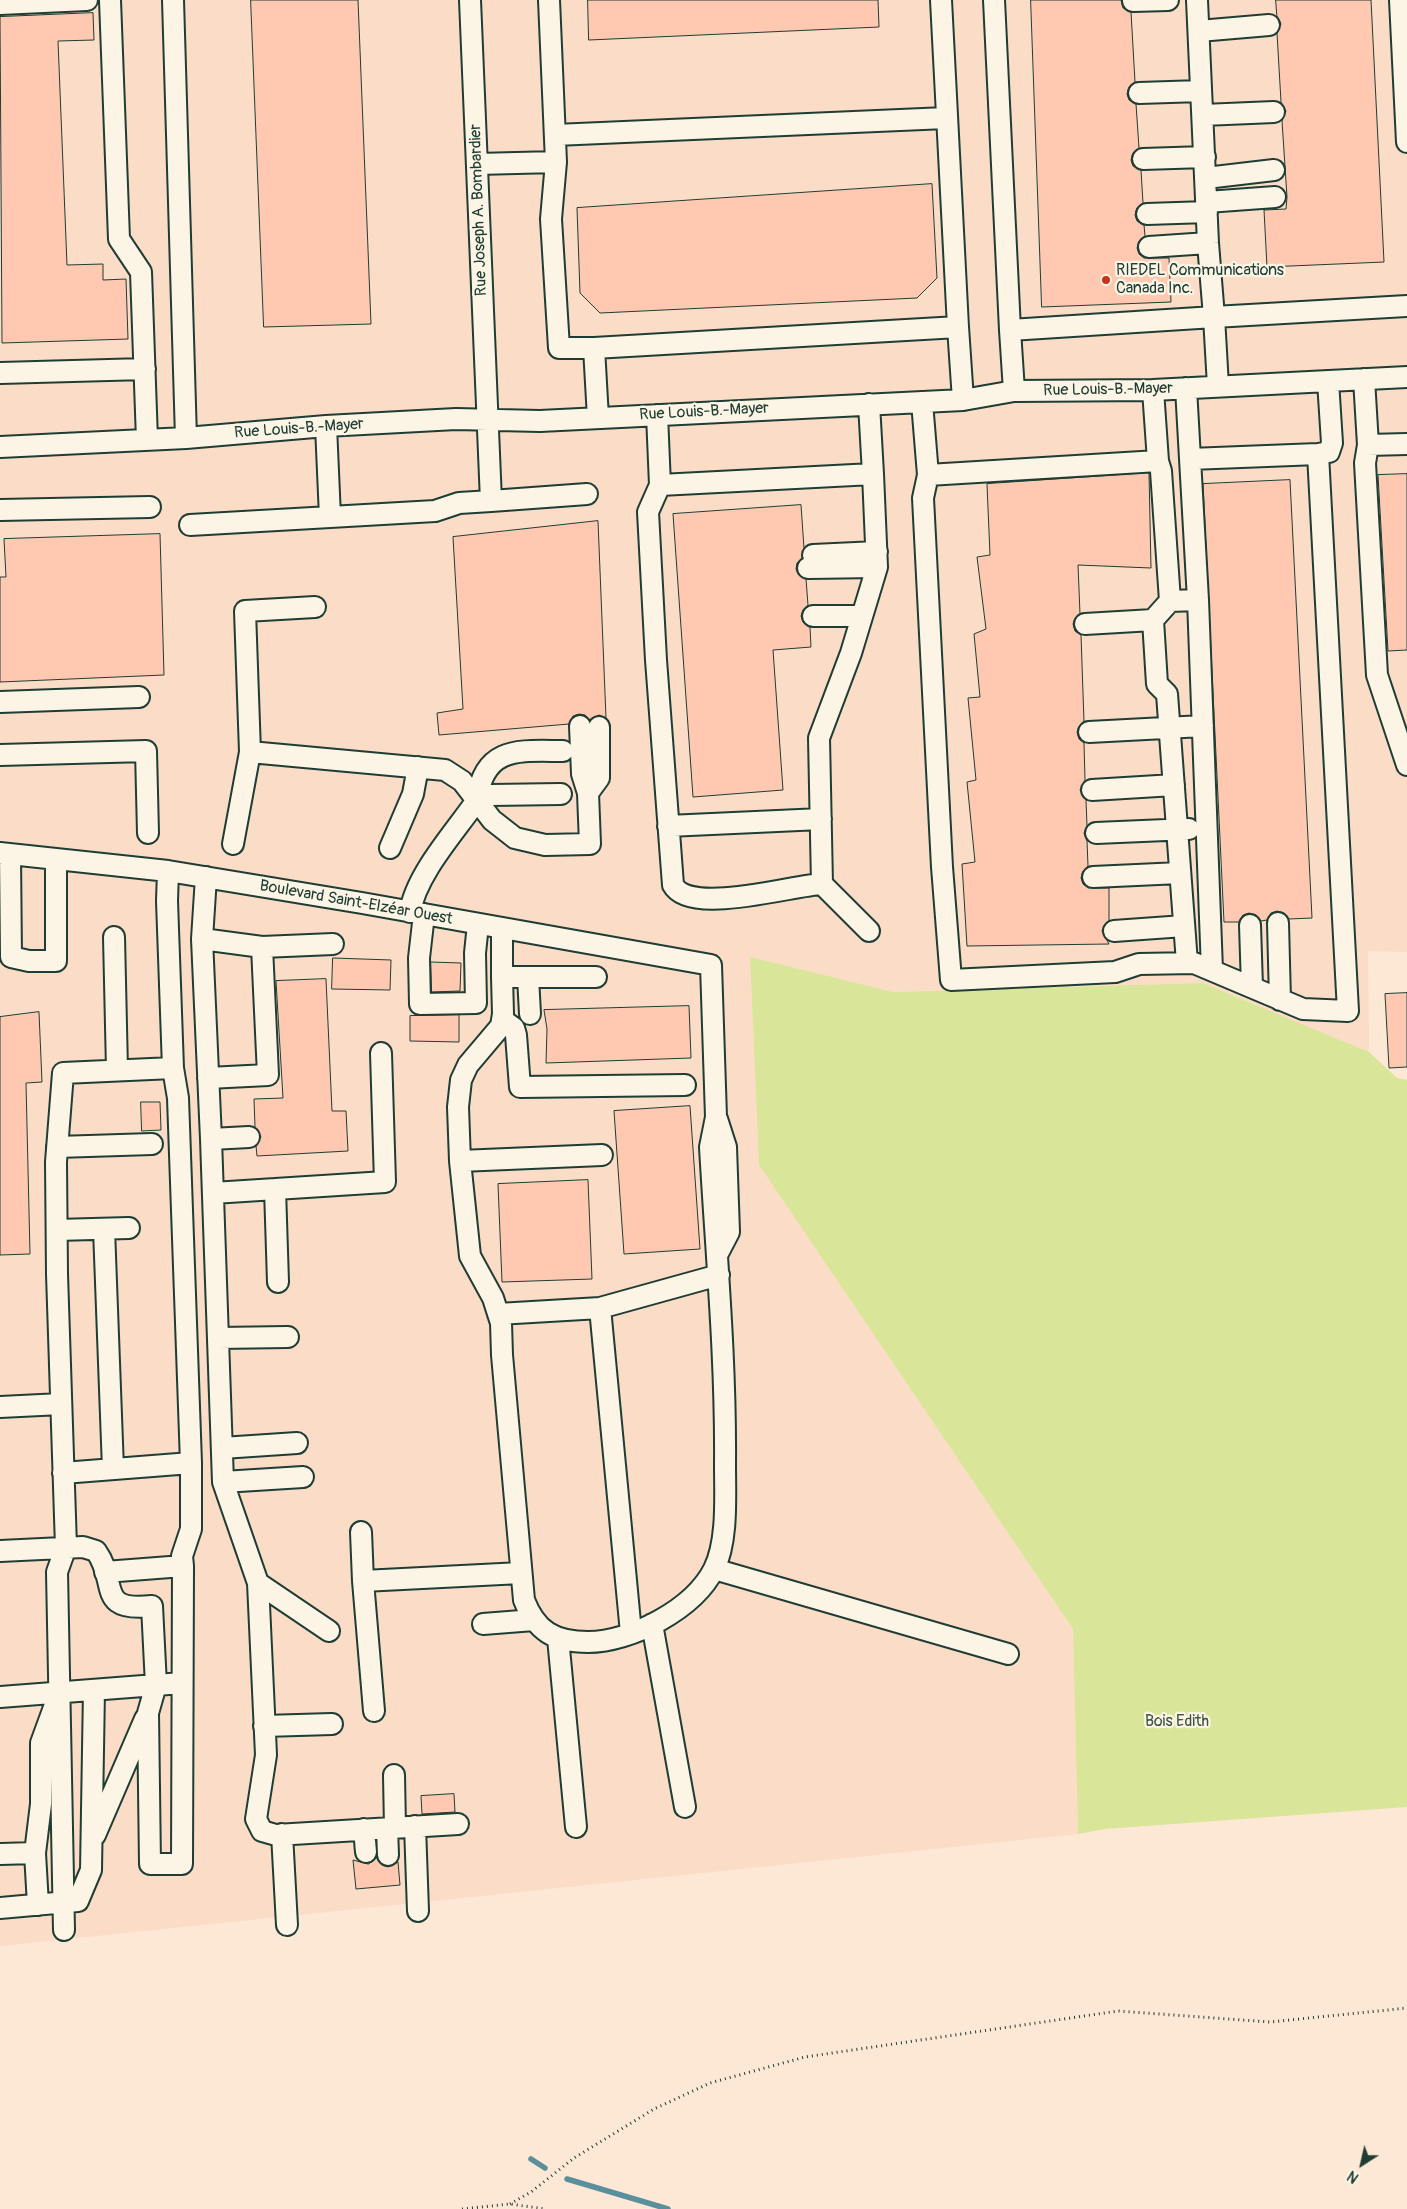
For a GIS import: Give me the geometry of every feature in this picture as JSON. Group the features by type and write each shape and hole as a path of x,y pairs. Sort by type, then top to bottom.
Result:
{"street":[{"path":"0,4 86,0"},
{"path":"110,0 120,239 141,272 147,440"},
{"path":"173,0 186,438"},
{"name":"Rue Joseph A. Bombardier","path":"470,0 490,501"},
{"path":"549,0 556,162 551,219 559,348 594,348 958,327"},
{"path":"940,0 963,400"},
{"path":"994,0 1014,391"},
{"path":"1133,2 1168,0"},
{"path":"1197,0 1208,243 1218,386"},
{"path":"1400,0 1407,142"},
{"path":"1199,31 1269,25"},
{"path":"1139,93 1201,91"},
{"path":"1203,115 1274,112"},
{"path":"555,135 946,118"},
{"path":"1143,159 1204,157"},
{"path":"477,164 556,162"},
{"path":"1206,178 1274,170"},
{"path":"1147,214 1275,197"},
{"path":"1149,247 1208,243"},
{"path":"1010,330 1407,306"},
{"path":"594,348 598,418"},
{"path":"0,373 145,369"},
{"name":"Rue Louis-B.-Mayer","path":"0,447 186,438 326,426 456,419 540,421 963,400 1014,391 1153,390 1407,377"},
{"path":"1364,379 1368,445 1365,463 1377,675 1402,735 1407,765"},
{"path":"1190,459 1328,452 1332,443 1328,381"},
{"path":"1186,388 1198,600 1212,970"},
{"path":"1085,624 1153,620 1170,601 1153,390"},
{"path":"922,402 928,475 923,498 942,867 951,980 1115,972 1140,964 1194,963 1308,1010 1348,1011 1318,454"},
{"path":"868,932 822,884 818,738 851,654 877,559 869,404"},
{"path":"658,414 660,485 648,512 673,885 679,894 706,898 748,897 822,884"},
{"path":"326,426 330,517"},
{"path":"1368,445 1407,444"},
{"path":"928,475 1158,461"},
{"path":"660,485 873,474"},
{"path":"190,525 435,511 459,503 588,494"},
{"path":"0,510 150,507"},
{"path":"810,562 877,559"},
{"path":"1170,601 1198,600"},
{"path":"232,844 250,752 245,611 315,607"},
{"path":"813,616 862,616"},
{"path":"1153,620 1157,684 1167,694 1187,963"},
{"path":"0,702 139,697"},
{"path":"250,752 445,770 462,781 492,820 506,832 526,842 545,845 590,844 588,793 582,774 590,726"},
{"path":"1090,732 1203,726"},
{"path":"0,755 146,751 148,833"},
{"path":"478,924 475,952 476,1002 420,1004 417,913 413,897 425,873 477,800 479,783 496,761 504,754 514,751 564,751"},
{"path":"390,848 413,794 418,767"},
{"path":"1092,790 1174,785"},
{"path":"477,800 491,795 561,794"},
{"path":"668,826 821,819"},
{"path":"1096,833 1206,829"},
{"path":"5,854 11,957 29,962 56,961 56,859"},
{"name":"Boulevard Saint-Elzéar Ouest","path":"5,854 168,871 711,965 716,1117 710,1147 719,1275"},
{"path":"148,1713 150,1864 182,1864 182,1556 191,1530 191,1463 178,1098 173,1068 167,901 168,871"},
{"path":"1093,877 1180,873"},
{"path":"206,877 202,939 223,1482 258,1583 266,1756 256,1819 262,1831 269,1834 458,1824"},
{"path":"1278,923 1280,1000"},
{"path":"1250,924 1252,987"},
{"path":"1114,931 1184,926"},
{"path":"498,1314 600,1308 719,1275 726,1414 723,1540 714,1569 696,1594 683,1606 652,1624 631,1633 590,1642 558,1638 541,1628 534,1620 524,1600 520,1574 501,1323 498,1314 493,1298 470,1256 460,1161 458,1107 461,1080 468,1065 497,1033 503,1020 502,928"},
{"path":"114,937 117,1070"},
{"path":"202,939 262,947 333,944"},
{"path":"208,1078 268,1075 262,947"},
{"path":"502,977 596,977"},
{"path":"528,977 530,1014"},
{"path":"503,1020 514,1028 516,1035 520,1087 684,1085"},
{"path":"213,1192 385,1182 381,1053"},
{"path":"64,1930 57,1572 66,1547 56,1230 57,1147 63,1073 173,1068"},
{"path":"211,1139 249,1137"},
{"path":"57,1147 152,1144"},
{"path":"460,1161 602,1155"},
{"path":"274,1189 278,1282"},
{"path":"56,1230 130,1228"},
{"path":"104,1229 113,1469"},
{"path":"600,1308 631,1633"},
{"path":"218,1338 288,1337"},
{"path":"0,1407 61,1404"},
{"path":"222,1448 297,1443"},
{"path":"63,1473 191,1463"},
{"path":"223,1482 303,1477"},
{"path":"361,1532 363,1581 374,1711"},
{"path":"0,1551 66,1547 90,1548 96,1551 105,1572 112,1597 119,1604 134,1608 182,1603"},
{"path":"105,1572 183,1566"},
{"path":"714,1569 1008,1654"},
{"path":"363,1581 520,1574"},
{"path":"258,1583 329,1631"},
{"path":"92,1844 148,1713 156,1685 152,1606"},
{"path":"483,1624 534,1620"},
{"path":"652,1624 685,1808"},
{"path":"558,1638 576,1827"},
{"path":"0,1697 182,1683"},
{"path":"0,1908 78,1902 91,1870 94,1690"},
{"path":"38,1905 35,1853 41,1804 41,1743 60,1693"},
{"path":"264,1726 332,1724"},
{"path":"388,1855 394,1775"},
{"path":"415,1826 418,1911"},
{"path":"364,1829 366,1852"},
{"path":"282,1834 287,1925"},
{"path":"0,1854 35,1853"}],"path":[{"path":"510,2204 531,2192 574,2158 654,2109 710,2083 805,2057 1118,2011 1270,2022 1407,2008"},
{"path":"462,2209 510,2204 546,2209"}],"shaded area":[{"path":"0,0 1407,0 1407,952 1368,951 1369,1052 1203,983 893,992 750,958 759,1165 1073,1629 1078,1834 0,1946"}],"green space":[{"name":"Bois Edith","path":"750,957 893,992 1203,983 1369,1052 1397,1078 1407,1080 1407,1807 1105,1829 1078,1834 1073,1629 759,1165"}],"building":[{"path":"251,0 358,0 371,324 264,327"},
{"path":"588,0 878,0 879,27 589,40"},
{"path":"1031,0 1121,0 1123,8 1131,12 1135,82 1129,87 1127,94 1129,100 1136,104 1139,148 1133,153 1131,160 1133,166 1141,170 1143,203 1137,208 1135,215 1137,221 1144,225 1145,236 1139,241 1137,248 1139,254 1144,258 1169,258 1171,302 1042,307"},
{"path":"1276,0 1371,0 1384,262 1267,267 1264,210 1286,209 1287,197 1282,121 1286,111 1281,102 1277,33 1281,24 1277,16"},
{"path":"93,13 94,40 58,41 67,265 103,264 103,280 126,279 128,339 2,343 0,17"},
{"path":"932,184 937,278 917,298 600,313 580,293 577,208"},
{"path":"1149,473 1151,568 1078,565 1080,614 1075,618 1073,624 1075,631 1081,635 1084,722 1079,726 1077,732 1079,739 1084,743 1085,780 1080,790 1086,800 1087,826 1084,833 1087,841 1088,866 1083,871 1081,878 1083,884 1088,888 1109,888 1109,921 1104,925 1102,931 1109,944 967,946 962,864 975,862 967,782 976,780 968,698 980,697 974,634 986,629 977,557 990,555 987,484"},
{"path":"1407,474 1407,650 1388,651 1378,475"},
{"path":"1290,480 1312,918 1289,919 1284,913 1277,911 1271,913 1267,920 1261,921 1256,915 1249,913 1243,915 1239,922 1224,922 1203,484"},
{"path":"801,505 804,548 802,558 797,563 796,569 798,574 806,579 808,605 803,610 801,616 803,622 810,627 811,647 773,650 783,790 693,797 673,514"},
{"path":"598,521 606,718 599,715 590,720 585,715 579,714 573,716 569,724 439,735 437,713 463,709 453,537"},
{"path":"160,534 164,675 0,682 0,577 6,577 4,539"},
{"path":"333,958 391,960 390,990 332,989"},
{"path":"431,962 461,963 460,991 432,992"},
{"path":"326,979 332,1111 346,1111 348,1151 257,1156 256,1146 261,1137 255,1127 254,1099 283,1098 276,981"},
{"path":"1407,993 1407,1067 1389,1068 1385,994"},
{"path":"689,1006 691,1058 546,1063 547,1029 544,1010"},
{"path":"39,1012 42,1082 26,1083 30,1254 0,1255 0,1017"},
{"path":"459,1015 459,1042 410,1041 410,1016"},
{"path":"141,1102 160,1102 161,1130 142,1131"},
{"path":"690,1106 700,1249 624,1254 614,1111"},
{"path":"588,1180 592,1279 502,1282 498,1184"},
{"path":"454,1794 455,1812 422,1814 421,1796"},
{"path":"377,1858 382,1865 388,1867 398,1862 400,1885 356,1889 353,1860 368,1864"}],"waterway":[{"path":"531,2159 545,2168"},
{"path":"567,2179 668,2209"}],"place":[{"name":"RIEDEL Communications Canada Inc.","path":"1106,280"}]}
